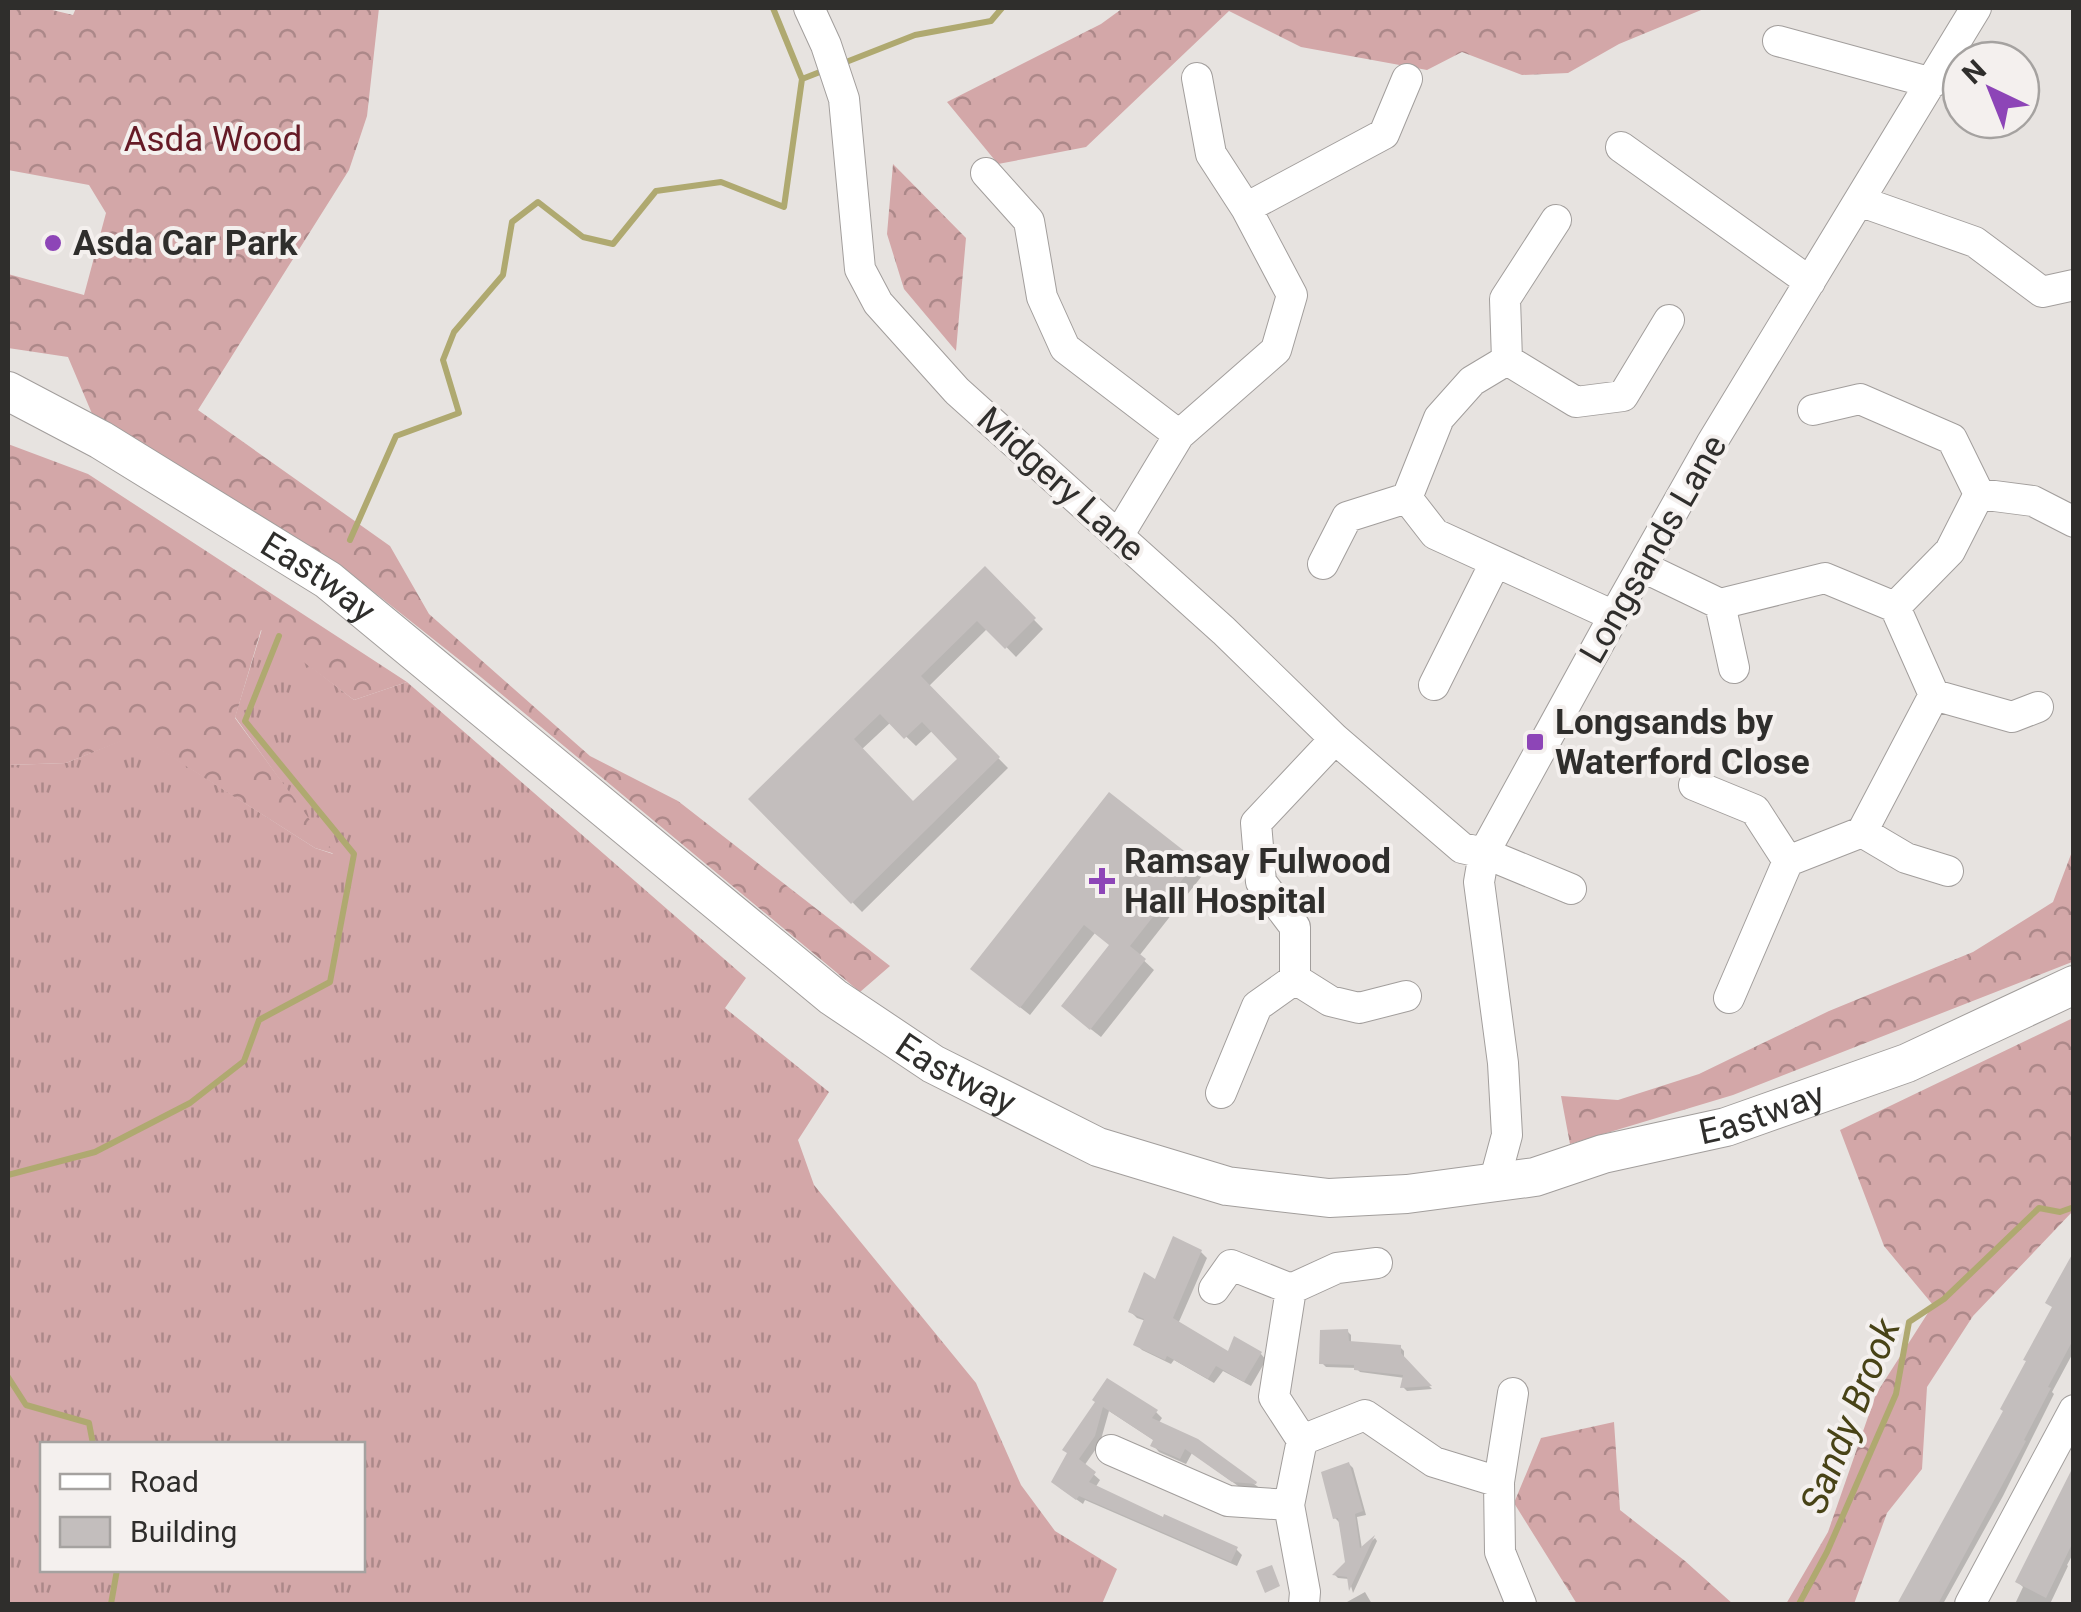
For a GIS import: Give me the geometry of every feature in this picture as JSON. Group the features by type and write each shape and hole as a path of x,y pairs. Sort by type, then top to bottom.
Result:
{"main road":[{"name":"Eastway","path":"8,390 101,440 328,580 834,997 933,1064 1098,1148 1227,1186 1329,1198 1407,1194 1535,1177 1603,1154 1726,1128 1907,1062 2073,986"}],"street":[{"name":"Midgery Lane","path":"809,8 844,99 860,269 878,303 957,390 1224,631 1335,739 1462,848 1572,889"},
{"name":"Longsands Lane","path":"1494,1183 1507,1135 1503,1063 1478,882 1484,853 1712,444 1976,8"},
{"path":"1778,41 1932,83"},
{"path":"1118,536 1178,435 1276,350 1292,295 1246,208 1211,154 1197,78"},
{"path":"1246,208 1384,134 1406,78"},
{"path":"1621,147 1810,282"},
{"path":"986,172 1029,221 1042,297 1065,348 1178,435"},
{"path":"1859,200 1975,242 2042,292 2074,285"},
{"path":"1507,360 1505,299 1556,220"},
{"path":"1507,360 1576,402 1623,396 1670,320"},
{"path":"1407,498 1439,418 1472,381 1507,360"},
{"path":"1813,410 1860,399 1952,440 1979,494"},
{"path":"1979,494 2032,501 2074,522"},
{"path":"1895,607 1950,551 1979,494"},
{"path":"1407,498 1435,534 1614,616"},
{"path":"1324,564 1347,517 1407,498"},
{"path":"1434,684 1495,563"},
{"path":"1643,567 1720,604 1825,578 1895,607 1934,695"},
{"path":"1720,604 1734,668"},
{"path":"1934,695 2012,717 2038,708"},
{"path":"1729,998 1788,861 1862,832 1934,695"},
{"path":"1295,978 1295,927 1261,882 1256,822 1335,739"},
{"path":"1694,785 1755,810 1788,861"},
{"path":"1862,832 1906,858 1948,870"},
{"path":"1295,978 1330,1000 1359,1008 1406,996"},
{"path":"1221,1092 1257,1006 1295,978"},
{"path":"1507,1135 1535,1177"},
{"path":"1214,1288 1231,1265 1291,1289 1337,1268 1378,1263"},
{"path":"1291,1289 1274,1396 1302,1440 1289,1505 1304,1604"},
{"path":"1513,1393 1499,1482 1500,1552 1521,1604"},
{"path":"1970,1604 2074,1410"},
{"path":"1302,1440 1365,1415 1434,1462 1499,1482"},
{"path":"1111,1450 1228,1502 1289,1505"}],"green space":[{"name":"Asda Wood","path":"9,8 44,8 73,15 76,8 379,8 367,116 349,170 198,410 390,546 429,614 590,756 678,801 890,966 860,992 350,573 93,416 68,357 8,348 8,274 84,295 106,213 89,185 8,170"},
{"path":"1123,8 1706,8 1619,44 1568,73 1522,75 1462,52 1427,70 1301,47 1229,11 1086,147 998,164 947,102 1101,24"},
{"path":"893,164 966,238 956,351 904,289 887,234"},
{"path":"8,444 88,474 407,682 354,700 261,630 235,718 335,854 315,848 137,735 66,763 8,765"},
{"path":"262,629 354,700 407,682 746,978 725,1008 829,1092 798,1140 814,1185 976,1383 1021,1485 1055,1531 1117,1569 1102,1604 8,1604 8,765 66,763 137,734 315,848 333,854 235,717"},
{"path":"2073,849 2072,962 1733,1095 1570,1144 1561,1096 1618,1100 1699,1074 1829,1011 1973,952 2053,902"},
{"path":"2073,1018 2073,1211 1973,1316 1927,1387 1922,1469 1887,1513 1854,1604 1786,1604 1828,1532 1876,1394 1933,1305 1884,1246 1840,1130"},
{"path":"1614,1422 1620,1510 1733,1604 1577,1604 1514,1503 1541,1438"}],"building":[{"path":"985,566 1036,618 1005,649 977,621 921,676 1000,757 851,904 748,799","holes":["880,714 904,739 922,722 957,759 913,801 854,739"]},
{"path":"1109,792 1197,861 1130,946 1146,959 1090,1030 1061,1006 1109,945 1084,925 1020,1008 970,969"},
{"path":"1173,1236 1202,1250 1173,1318 1228,1351 1234,1336 1262,1352 1244,1382 1216,1366 1208,1379 1167,1356 1165,1360 1133,1345 1144,1319 1128,1312 1144,1272 1155,1279"},
{"path":"2074,1251 2073,1340 2026,1441 1938,1604 1897,1604 2003,1411 2000,1409 2026,1361 2023,1360 2052,1307 2045,1303"},
{"path":"1348,1329 1349,1341 1401,1345 1401,1353 1432,1386 1400,1388 1403,1375 1354,1370 1354,1365 1319,1364 1320,1330"},
{"path":"1107,1378 1158,1410 1152,1418 1198,1439 1257,1482 1232,1482 1185,1449 1180,1459 1150,1446 1153,1440 1103,1407 1095,1436 1079,1459 1096,1472 1089,1482 1238,1547 1231,1562 1079,1496 1076,1500 1051,1482 1067,1453 1062,1450"},
{"path":"1349,1462 1363,1511 1355,1514 1360,1548 1375,1535 1349,1591 1347,1577 1332,1575 1345,1562 1338,1518 1333,1519 1321,1472"},
{"path":"2074,1465 2074,1540 2046,1598 2015,1582"},
{"path":"1272,1565 1280,1586 1265,1593 1256,1571"}],"waterway":[{"path":"773,8 802,79"},
{"path":"841,64 915,35 991,21 1002,8"},
{"path":"350,540 396,436 459,413 443,360 454,332 503,275 512,222 538,202 583,237 613,244 656,191 721,182 784,207 802,79 825,70"},
{"path":"8,1175 95,1152 190,1103 244,1061 259,1020 330,982 354,854 245,721 279,636"},
{"name":"Sandy Brook","path":"1799,1604 1827,1552 1896,1394 1909,1322 1944,1299 2039,1208 2060,1212 2074,1207"},
{"path":"8,1377 26,1405 89,1423 93,1442"},
{"path":"111,1604 117,1572"}],"place":[{"name":"Asda Car Park","path":"53,243"},
{"name":"Longsands by Waterford Close","path":"1535,742"},
{"name":"Ramsay Fulwood Hall Hospital","path":"1102,881"}]}
